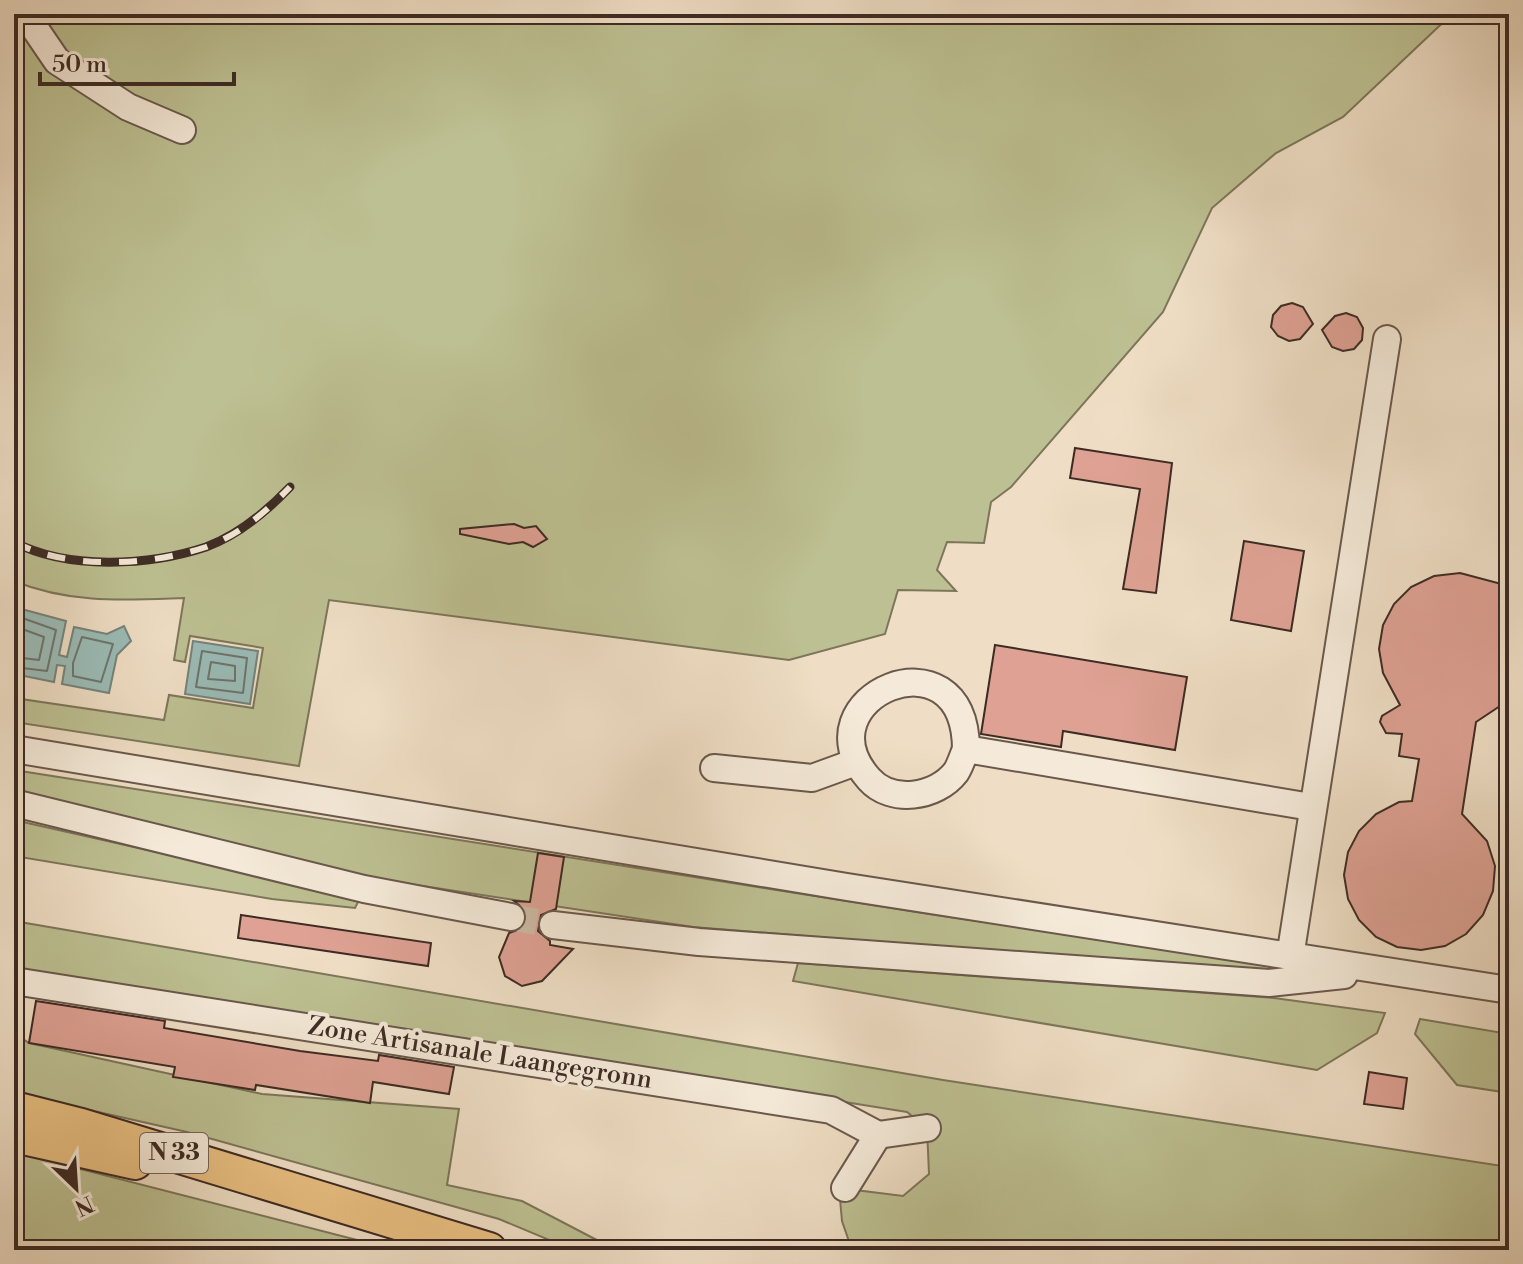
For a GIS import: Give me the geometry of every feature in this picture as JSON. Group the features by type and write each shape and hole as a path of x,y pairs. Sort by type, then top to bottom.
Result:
{"main road":[{"name":"N 33","path":"14,1109 334,1201 489,1250"},
{"name":"N 33","path":"14,1135 334,1201"}],"lane":[{"path":"25,14 57,61 128,107 182,130"},
{"path":"1290,957 1311,807 1387,339"},
{"path":"918,681 941,690 957,706 966,749 956,771 938,787 916,795 892,793 871,781 856,762 851,738 857,714 872,694 893,683 918,681"},
{"path":"14,749 1509,990"},
{"path":"966,749 1311,807"},
{"path":"714,768 812,778 856,762"},
{"path":"14,803 364,889 511,917"},
{"path":"553,925 699,942 1269,983 1379,971"},
{"name":"Zone Artisanale Laangegronn","path":"14,981 831,1110 878,1135"},
{"path":"845,1188 878,1135 927,1128"}],"green space":[{"path":"14,14 1452,14 1343,117 1276,153 1212,208 1163,312 1011,487 991,502 984,543 947,542 937,570 956,591 898,590 885,634 789,660 329,600 299,766 14,722 14,698 164,720 169,695 253,708 263,648 190,636 185,662 174,660 184,598 119,600 77,597 14,581"},
{"path":"14,770 936,915 1270,964 1269,973 693,927 370,878 14,792"},
{"path":"14,820 360,898 355,908 272,899 14,856"},
{"path":"14,921 943,1080 1509,1167 1509,1250 852,1250 842,1221 839,1188 903,1196 929,1174 927,1128 907,1112 14,969"},
{"path":"798,963 1274,998 1385,1013 1377,1033 1317,1070 793,981"},
{"path":"1420,1019 1509,1034 1509,1093 1457,1085 1415,1034"},
{"path":"14,1033 29,1043 262,1094 459,1109 447,1185 522,1201 616,1250 573,1250 499,1219 187,1132 14,1093"},
{"path":"14,1152 396,1250 14,1250"}],"water":[{"path":"14,607 66,621 59,655 67,657 74,627 107,634 124,626 131,641 117,655 109,693 62,684 65,666 57,665 54,682 14,674"},
{"path":"193,641 258,651 250,704 185,694"}],"building":[{"path":"1292,303 1303,307 1313,324 1300,339 1289,341 1278,336 1271,327 1273,315 1281,306"},
{"path":"1346,313 1357,317 1363,328 1362,340 1354,349 1343,351 1332,347 1322,330 1335,316"},
{"path":"1075,448 1172,463 1156,593 1123,589 1140,489 1070,478"},
{"path":"514,524 524,528 536,526 547,539 533,547 523,542 509,544 460,534 460,529"},
{"path":"1244,541 1304,551 1291,631 1231,620"},
{"path":"1460,573 1509,586 1509,700 1476,722 1462,814 1487,841 1495,866 1493,891 1483,915 1466,934 1445,946 1421,950 1397,947 1376,937 1359,920 1348,899 1344,875 1348,852 1359,831 1376,814 1399,802 1412,801 1419,759 1399,756 1402,734 1386,733 1380,722 1382,716 1400,705 1383,673 1379,649 1383,625 1394,604 1411,587 1434,576"},
{"path":"995,645 1187,677 1175,750 1063,731 1061,747 981,734"},
{"path":"538,853 564,857 556,909 541,915 538,931 550,941 550,945 573,949 542,981 522,986 505,976 499,957 509,933 523,928 526,921 526,911 514,901 530,902"},
{"path":"241,915 431,943 428,966 238,938"},
{"path":"36,1001 165,1021 164,1028 300,1051 378,1061 379,1055 454,1067 449,1094 373,1082 370,1103 256,1085 255,1090 173,1077 175,1067 29,1043"},
{"path":"1369,1072 1407,1078 1403,1109 1364,1104"}],"tunnel":[{"path":"511,917 553,925"}],"railway":[{"path":"14,542 35,551 83,561 159,558 218,542 262,514 290,487"}]}
